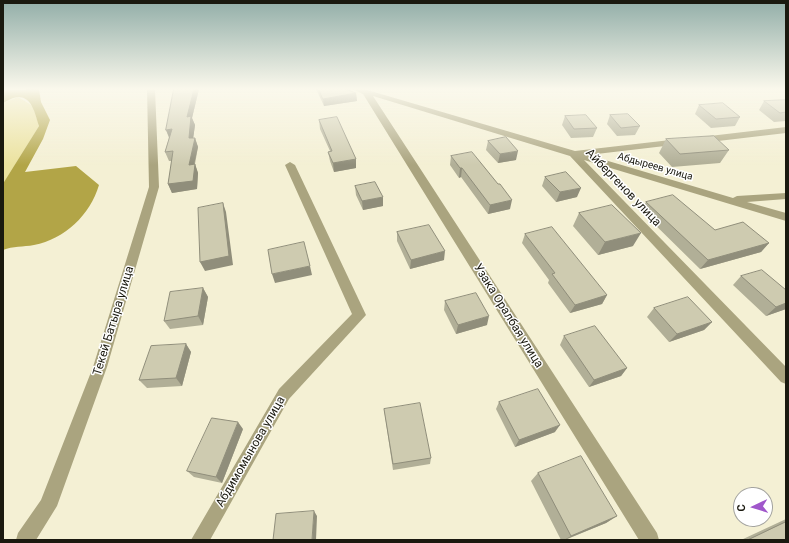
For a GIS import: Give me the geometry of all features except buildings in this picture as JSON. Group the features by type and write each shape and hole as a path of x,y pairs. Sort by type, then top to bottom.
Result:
{"street":[{"name":"Текей Батыра улица","path":"25,540 48,506 97,374 154,187 152,114"},
{"name":"Узака Оралбая улица","path":"376,114 650,540"},
{"name":"Абдыреев улица","path":"440,114 786,217"},
{"name":"Айбергенов улица","path":"573,154 786,130"},
{"name":"Айбергенов улица","path":"573,154 786,378"},
{"name":"Абдимомынова улица","path":"200,540 284,394 359,315 290,165"},
{"path":"729,200 786,196"}],"shaded area":[{"path":"3,114 36,114 39,126 4,182 3,189"},
{"path":"36,114 47,114 50,120 43,139 25,172 76,166 99,185 95,196 83,216 66,231 45,242 3,250 4,182 39,126"}]}
